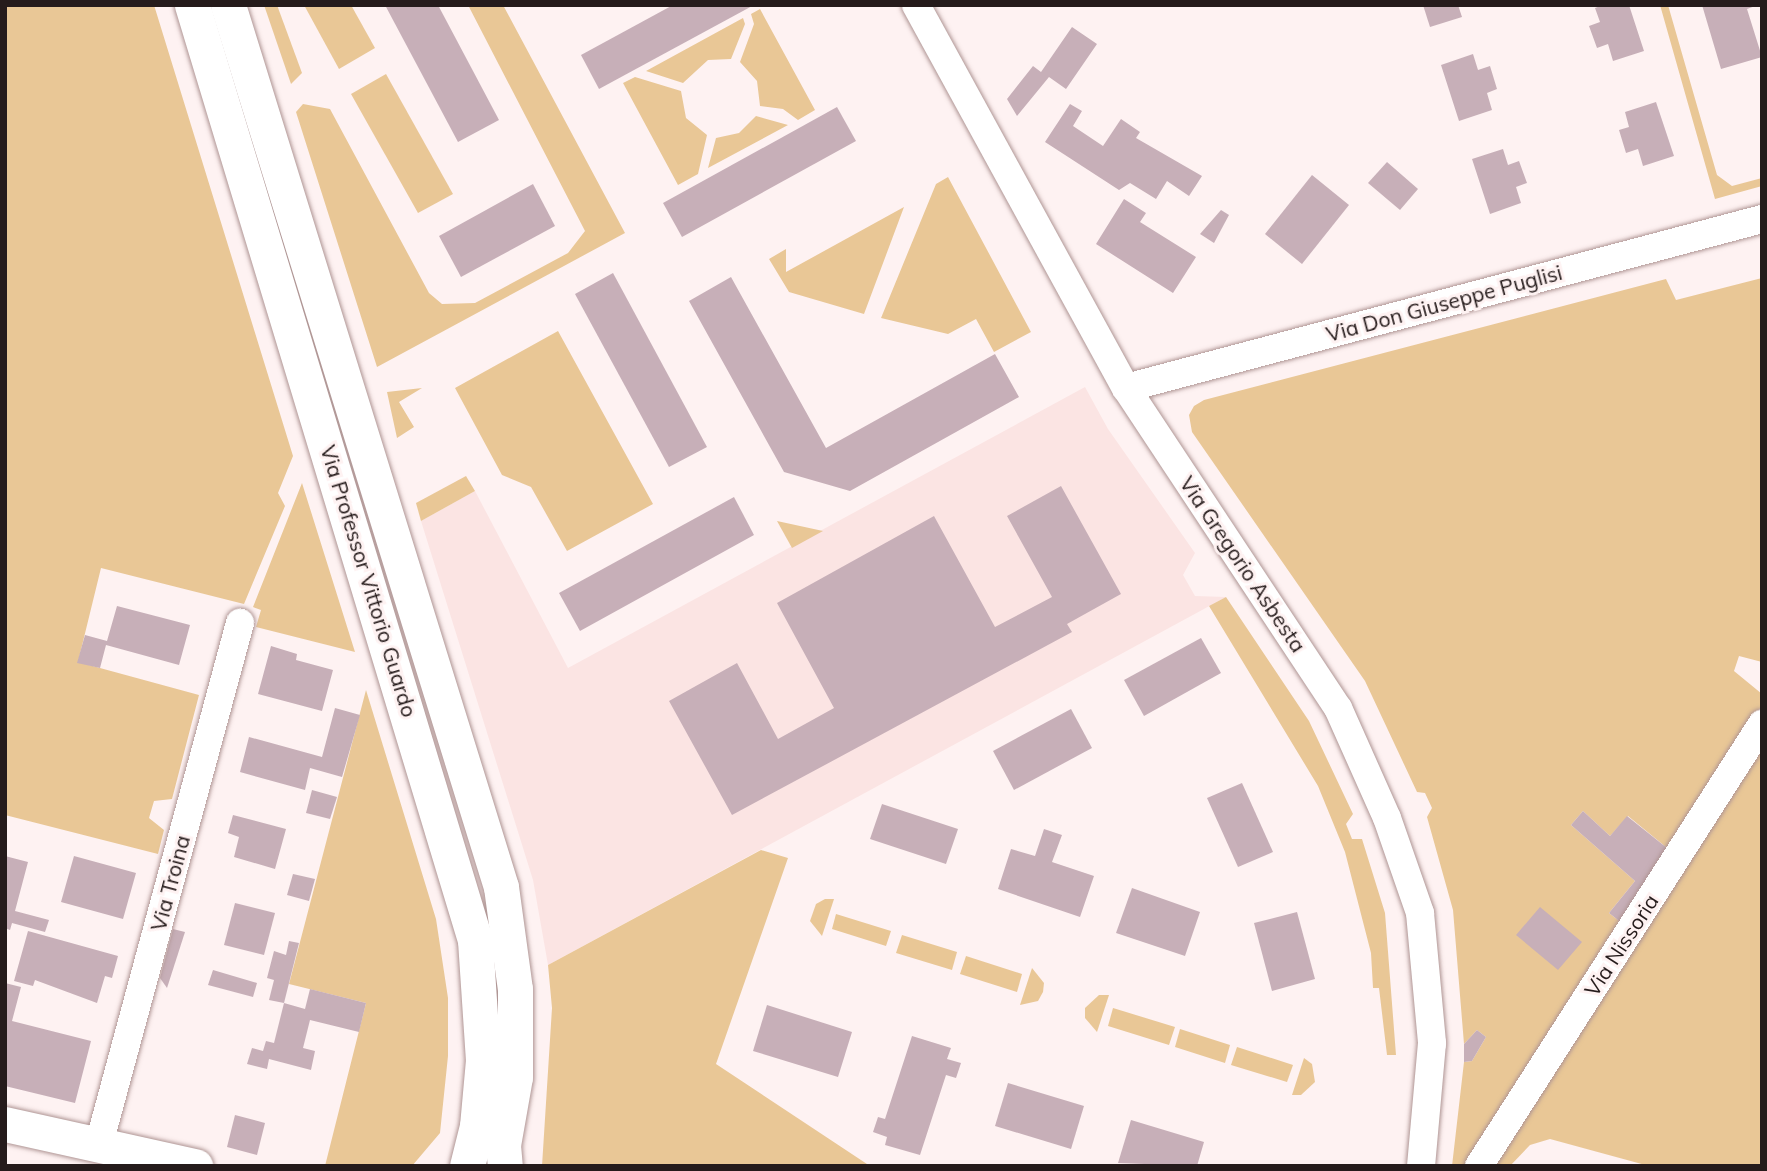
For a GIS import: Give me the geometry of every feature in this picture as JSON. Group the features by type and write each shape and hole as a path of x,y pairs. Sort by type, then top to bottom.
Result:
{"street":[{"name":"Via Professor Vittorio Guardo","path":"192,5 475,940 483,1060 477,1126 467,1166"},
{"name":"Via Professor Vittorio Guardo","path":"228,5 501,887 515,989 514,1077 503,1145 505,1166"},
{"name":"Via Gregorio Asbesta","path":"916,5 1126,388 1338,708 1387,818 1420,913 1432,1043 1421,1166"},
{"name":"Via Don Giuseppe Puglisi","path":"1126,388 1762,219"},
{"name":"Via Troina","path":"99,1144 240,623"},
{"name":"Via Nissoria","path":"1479,1166 1762,724"},
{"path":"5,1124 195,1166"}],"shaded area":[{"path":"5,5 154,5 293,456 278,493 285,506 244,604 101,568 78,662 199,695 172,799 154,801 149,818 164,830 158,854 5,815"},
{"path":"264,5 277,5 302,73 291,84"},
{"path":"304,5 351,5 375,48 339,69"},
{"path":"468,5 503,5 625,233 377,367 296,112 303,104 330,109 429,293 442,304 475,303 568,253 585,231"},
{"path":"1660,5 1668,5 1717,175 1732,186 1762,178 1762,186 1715,199"},
{"path":"760,9 815,110 798,120 783,109 760,106 757,81 740,62 754,24 751,14"},
{"path":"743,18 745,24 731,59 708,60 683,83 646,71"},
{"path":"386,74 453,194 418,213 351,94"},
{"path":"635,77 681,91 686,118 707,135 698,174 678,185 623,83"},
{"path":"756,116 788,125 708,168 716,138 739,133"},
{"path":"948,177 1031,332 994,352 976,319 948,334 881,318 936,184"},
{"path":"904,207 864,314 789,292 769,259 786,249 786,272"},
{"path":"1762,278 1762,662 1739,656 1734,671 1762,694 1762,705 1672,852 1628,816 1610,836 1583,811 1571,825 1635,881 1609,913 1623,924 1468,1166 1452,1166 1464,1062 1472,1061 1486,1037 1477,1030 1464,1044 1453,910 1427,817 1432,808 1425,793 1417,792 1365,681 1192,432 1189,415 1194,406 1204,400 1666,279 1676,300"},
{"path":"558,331 653,504 567,551 531,487 502,475 455,388"},
{"path":"1085,387 1108,429 1195,553 1183,575 1195,596 1226,597 548,965 533,880 421,521 475,491 568,668"},
{"path":"422,388 399,402 414,427 397,438 387,392"},
{"path":"466,476 475,491 421,521 416,503"},
{"path":"302,483 355,652 256,627 261,610 253,607"},
{"path":"777,521 823,531 792,548"},
{"path":"1226,597 1309,721 1353,814 1346,824 1352,839 1362,839 1385,913 1396,1055 1387,1055 1379,988 1373,988 1371,953 1345,852 1318,786 1209,606"},
{"path":"366,690 436,919 448,998 448,1056 440,1133 412,1166 325,1166 366,1003 289,984"},
{"path":"1762,740 1762,1166 1649,1166 1550,1139 1530,1145 1510,1166 1489,1166"},
{"path":"761,850 788,858 716,1064 870,1166 542,1166 552,1008 548,965"},
{"path":"825,899 834,899 822,936 810,921 816,904"},
{"path":"836,914 891,931 886,946 832,929"},
{"path":"902,935 957,952 952,970 896,953"},
{"path":"966,956 1022,974 1017,992 960,974"},
{"path":"1032,968 1044,983 1043,992 1038,1001 1020,1005"},
{"path":"1099,995 1109,995 1097,1032 1085,1018 1085,1008"},
{"path":"1113,1008 1175,1027 1169,1045 1108,1026"},
{"path":"1180,1029 1230,1045 1225,1063 1175,1047"},
{"path":"1237,1047 1293,1065 1287,1082 1231,1065"},
{"path":"1304,1058 1312,1064 1315,1082 1301,1095 1292,1095"}],"building":[{"path":"385,5 438,5 499,120 458,142"},
{"path":"673,5 754,5 599,89 581,55"},
{"path":"1423,5 1458,5 1462,17 1430,27"},
{"path":"1603,5 1629,5 1644,51 1613,61 1608,44 1597,48 1589,26 1600,22 1595,8"},
{"path":"1702,5 1758,5 1747,9 1762,57 1721,69"},
{"path":"1072,27 1097,44 1066,89 1049,77 1017,116 1007,99 1033,66 1041,72"},
{"path":"1473,54 1478,70 1490,66 1497,89 1487,93 1492,110 1459,121 1441,65"},
{"path":"1656,102 1674,156 1643,166 1638,149 1626,153 1619,130 1629,127 1625,112"},
{"path":"1070,104 1082,111 1073,126 1103,146 1121,119 1140,132 1136,138 1202,176 1189,196 1167,181 1156,199 1130,183 1119,190 1045,142"},
{"path":"837,107 856,141 682,237 663,203"},
{"path":"1503,149 1508,165 1519,161 1527,183 1516,187 1521,203 1490,214 1472,159"},
{"path":"1387,162 1418,189 1400,210 1368,183"},
{"path":"1312,175 1349,205 1302,264 1265,234"},
{"path":"533,184 555,226 461,277 439,236"},
{"path":"1124,199 1146,213 1140,222 1196,257 1173,293 1096,244"},
{"path":"1221,210 1229,215 1214,243 1200,234"},
{"path":"613,273 707,447 669,467 575,294"},
{"path":"731,277 826,448 995,354 1019,397 850,491 784,472 689,301"},
{"path":"1061,486 1121,594 1067,624 1072,632 732,815 669,701 737,663 778,739 834,708 777,603 934,516 995,627 1052,597 1007,516"},
{"path":"734,497 754,535 580,631 559,593"},
{"path":"117,606 190,625 179,665 106,645 100,668 77,663 85,635 107,641"},
{"path":"1201,638 1221,673 1144,716 1124,680"},
{"path":"271,646 297,654 296,660 333,670 322,711 258,694"},
{"path":"335,708 360,715 342,777 310,768 305,790 240,772 249,737 322,757"},
{"path":"1071,709 1092,748 1014,790 993,751"},
{"path":"1242,783 1273,852 1238,867 1207,798"},
{"path":"312,790 337,797 330,819 306,813"},
{"path":"882,804 958,829 946,864 870,839"},
{"path":"1583,811 1610,836 1627,816 1672,852 1623,924 1609,913 1635,881 1571,825"},
{"path":"233,815 286,829 275,869 234,857 239,837 228,833"},
{"path":"1044,829 1062,835 1052,862 1094,876 1080,917 998,889 1011,849 1035,856"},
{"path":"5,856 28,862 15,911 49,920 45,932 12,923 10,930 5,928"},
{"path":"74,856 136,873 123,919 61,902"},
{"path":"293,874 315,879 309,901 287,895"},
{"path":"1132,888 1200,912 1185,956 1116,933"},
{"path":"235,903 275,913 264,955 224,945"},
{"path":"1540,907 1582,942 1558,970 1516,935"},
{"path":"1297,912 1315,979 1272,991 1254,923"},
{"path":"173,929 185,932 167,988 160,978"},
{"path":"28,931 118,956 112,978 105,976 97,1003 35,980 33,986 14,981"},
{"path":"289,941 299,943 284,1003 269,1000 274,980 267,978 274,951 286,955"},
{"path":"213,970 257,983 253,997 208,985"},
{"path":"5,983 21,987 12,1021 91,1041 75,1103 5,1086"},
{"path":"310,989 366,1003 359,1032 310,1020 303,1048 315,1051 311,1070 269,1059 267,1069 247,1064 252,1048 263,1051 266,1041 274,1043 284,1003 305,1009"},
{"path":"767,1005 852,1032 838,1077 753,1051"},
{"path":"1477,1030 1486,1037 1472,1061 1464,1062 1464,1044"},
{"path":"912,1036 951,1048 947,1059 961,1063 956,1078 946,1075 920,1155 885,1145 887,1137 873,1132 878,1117 885,1119"},
{"path":"1008,1083 1084,1106 1071,1149 995,1126"},
{"path":"235,1115 265,1123 257,1155 227,1147"},
{"path":"1131,1120 1204,1142 1197,1166 1118,1163"}]}
